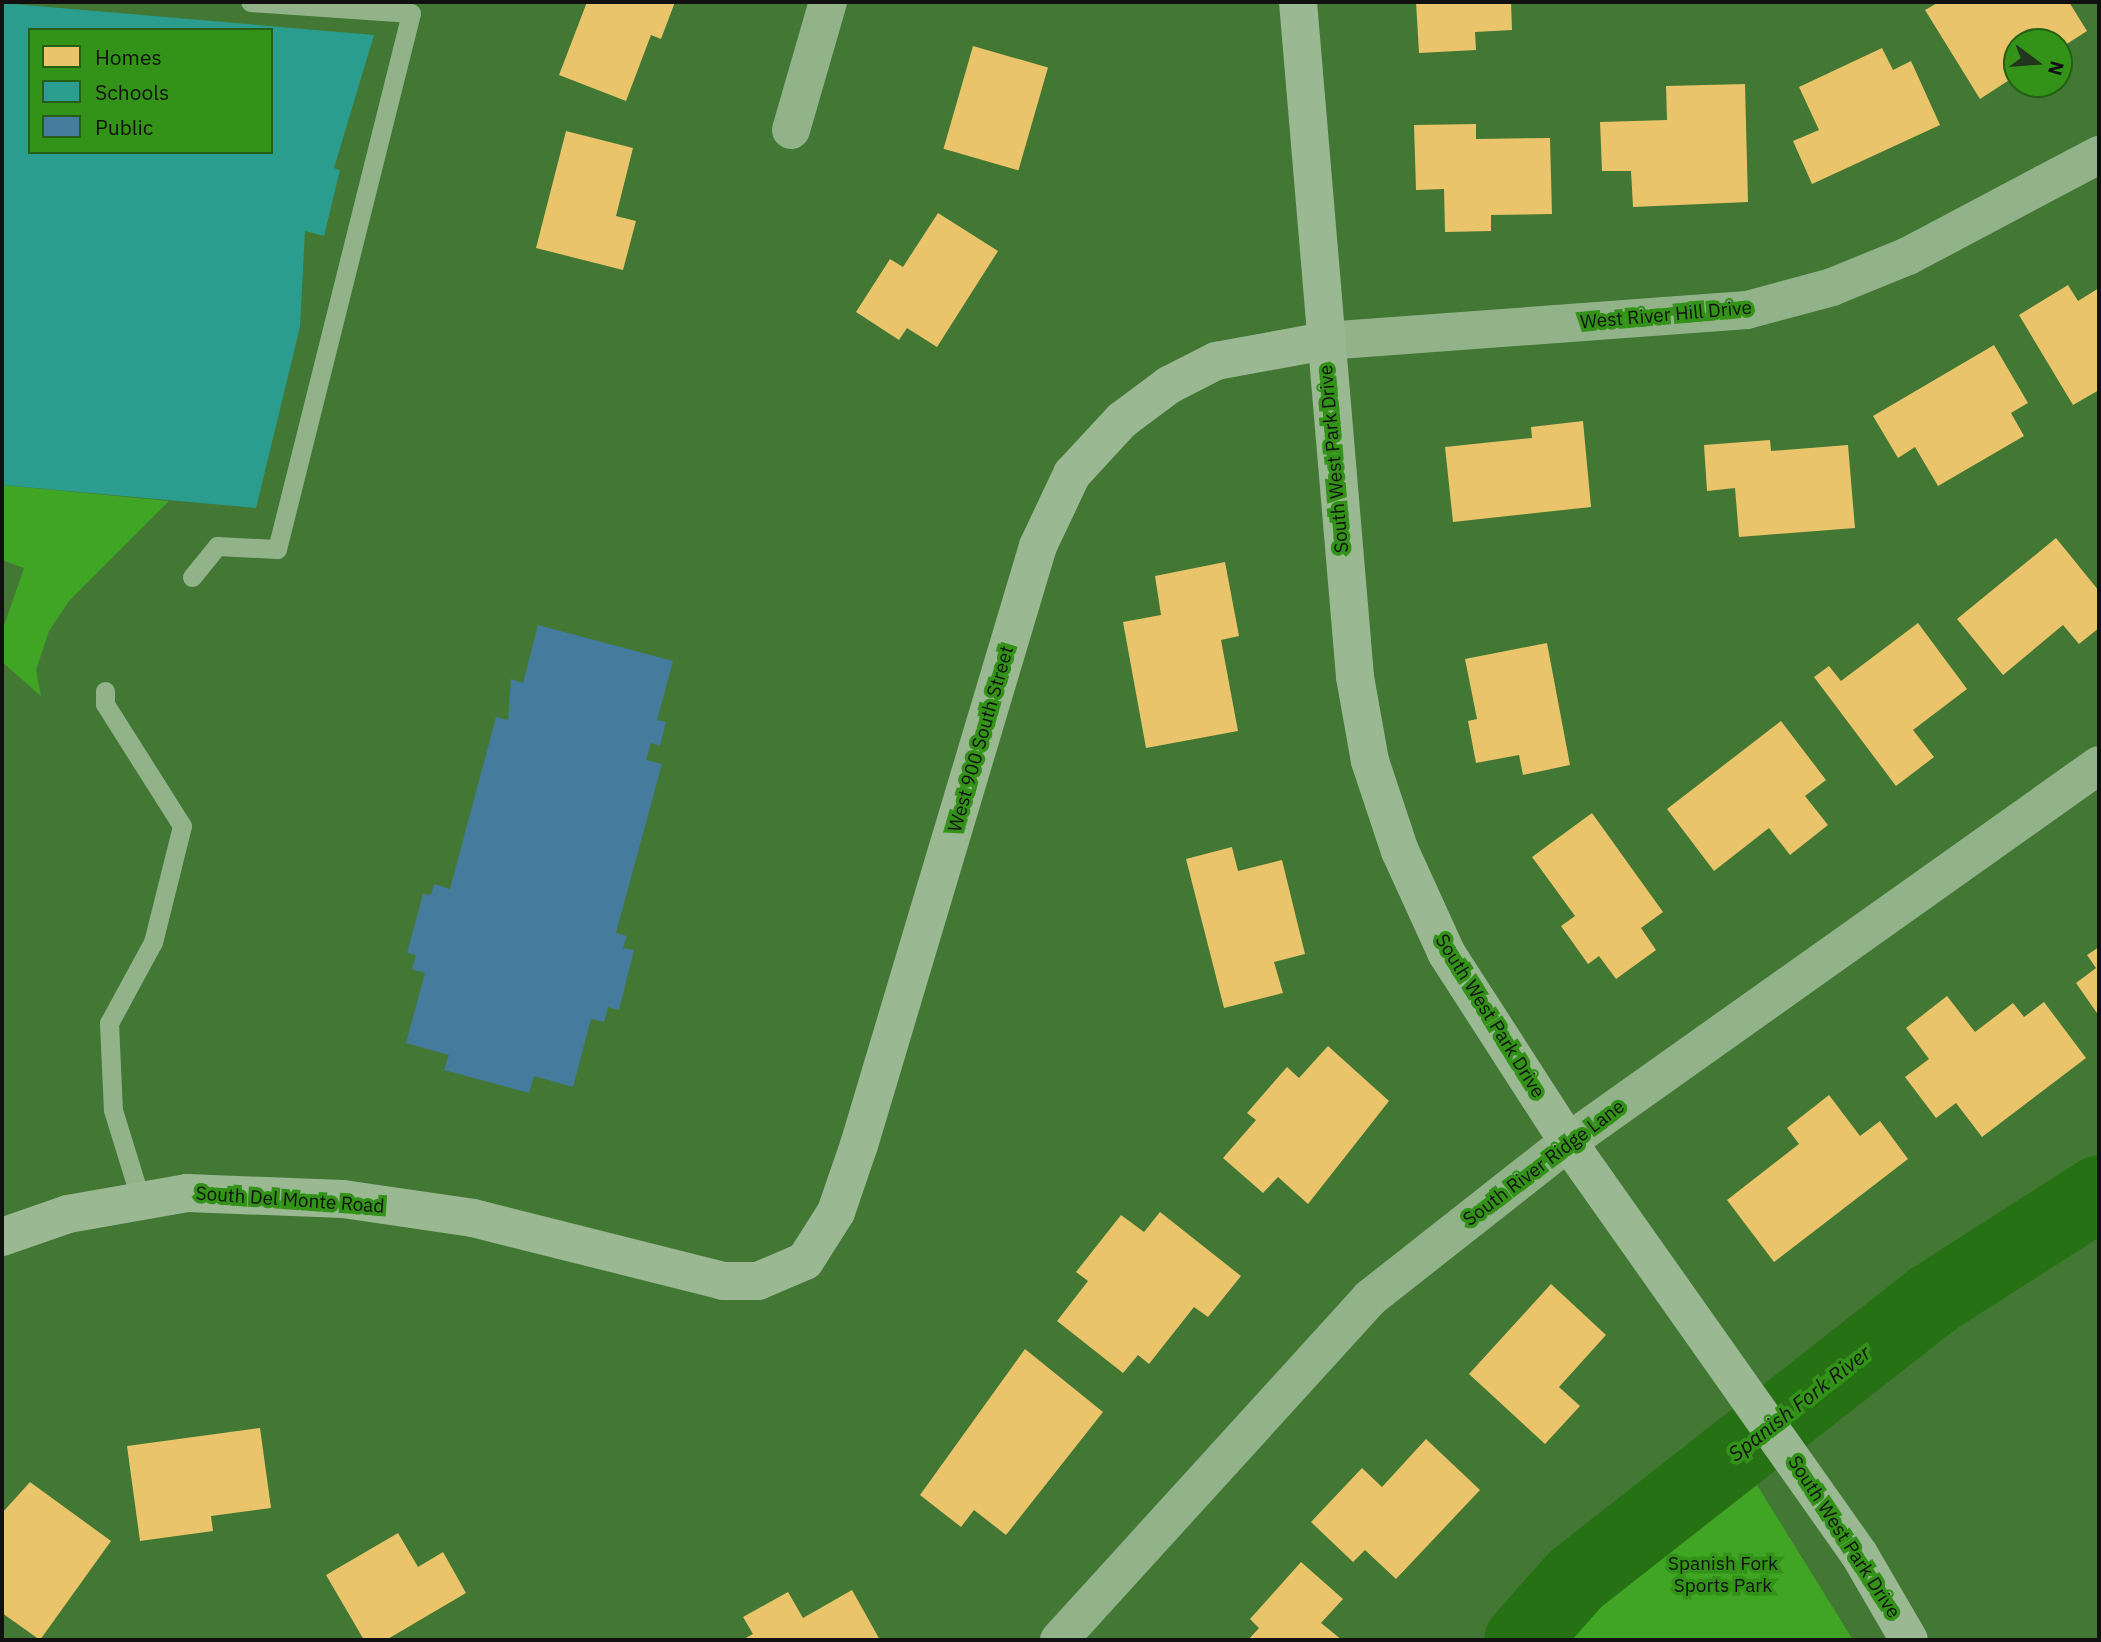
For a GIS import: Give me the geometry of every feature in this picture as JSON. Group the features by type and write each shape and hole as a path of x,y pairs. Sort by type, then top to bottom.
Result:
{"street":[{"path":"790,130 828,2"},
{"name":"South West Park Drive","path":"1298,2 1344,582 1370,761 1400,851 1447,954 1568,1142 1859,1554 1909,1640"},
{"name":"West River Hill Drive","path":"1325,341 1747,310 1832,287 1908,256 2099,155"},
{"name":"West 900 South Street","path":"784,1274 805,1261 836,1212 1038,545 1072,474 1122,420 1169,385 1216,361 1325,341"},
{"name":"South River Ridge Lane","path":"1059,1640 1370,1298 1568,1142 2099,765"},
{"name":"South Del Monte Road","path":"2,1237 68,1214 187,1193 343,1199 473,1218 723,1281 784,1274"}],"lane":[{"path":"192,577 217,546 277,549 411,13 250,2"},
{"path":"105,691 105,704 182,826 153,942 108,1023 113,1110 141,1201"}],"green space":[{"path":"2,485 169,501 69,601 49,631 36,670 41,696 2,662 2,631 24,568 2,560"},
{"name":"Spanish Fork Sports Park","path":"1737,1480 1746,1493 1757,1485 1853,1640 1543,1640"}],"building: Homes":[{"path":"587,2 675,2 661,39 651,35 626,101 559,75"},
{"path":"1416,2 1511,2 1512,30 1475,32 1476,50 1419,53"},
{"path":"1939,2 2069,2 2087,31 2073,40 2073,28 2003,28 2003,84 1980,99 1925,10"},
{"path":"973,46 1048,67 1018,170 944,149"},
{"path":"1882,48 1893,70 1911,61 1940,125 1812,184 1793,141 1819,130 1799,87"},
{"path":"1745,84 1748,202 1633,207 1631,171 1602,171 1600,122 1667,120 1666,86"},
{"path":"1476,124 1476,139 1550,138 1552,214 1491,215 1491,231 1445,232 1444,189 1416,190 1414,125"},
{"path":"566,131 633,148 616,216 636,221 623,270 536,248"},
{"path":"938,213 998,251 937,347 907,328 899,340 856,312 890,259 903,267"},
{"path":"2068,285 2078,301 2099,288 2099,390 2073,405 2019,315"},
{"path":"1994,345 2028,403 2011,413 2024,436 1938,486 1915,447 1898,458 1873,416"},
{"path":"1583,421 1591,507 1453,522 1445,447 1532,438 1531,427"},
{"path":"1770,440 1771,451 1848,445 1855,528 1739,537 1735,488 1707,491 1704,445"},
{"path":"2056,538 2099,591 2099,628 2079,644 2063,625 2003,675 1957,619"},
{"path":"1225,562 1239,636 1221,640 1238,731 1146,748 1123,622 1161,615 1155,576"},
{"path":"1918,623 1967,689 1913,730 1934,757 1896,786 1814,677 1829,666 1841,681"},
{"path":"1547,643 1570,765 1523,775 1519,755 1476,763 1468,721 1477,719 1465,659"},
{"path":"1781,721 1826,780 1805,796 1828,825 1790,855 1769,828 1714,871 1667,809"},
{"path":"1592,813 1663,912 1641,928 1656,950 1616,979 1599,956 1588,964 1561,926 1575,916 1532,857"},
{"path":"1232,847 1238,871 1282,860 1305,954 1274,962 1283,993 1224,1008 1186,859"},
{"path":"2099,947 2099,1016 2076,983 2096,968 2087,955"},
{"path":"1947,996 1975,1032 2013,1003 2024,1017 2044,1002 2086,1058 1982,1137 1956,1103 1936,1118 1905,1077 1929,1059 1906,1028"},
{"path":"1328,1046 1389,1101 1308,1204 1278,1177 1263,1193 1223,1158 1256,1120 1247,1113 1287,1067 1299,1078"},
{"path":"1829,1095 1860,1136 1880,1121 1908,1159 1774,1262 1727,1200 1799,1144 1787,1128"},
{"path":"1160,1212 1241,1276 1208,1317 1194,1307 1149,1364 1138,1355 1123,1373 1057,1321 1088,1281 1076,1272 1121,1215 1144,1232"},
{"path":"1551,1284 1606,1335 1559,1387 1580,1406 1545,1444 1469,1374"},
{"path":"1025,1349 1103,1412 1006,1535 974,1510 961,1527 920,1495"},
{"path":"260,1428 271,1508 211,1516 213,1531 140,1541 127,1446"},
{"path":"1426,1439 1480,1490 1396,1579 1365,1550 1353,1562 1311,1522 1362,1468 1382,1487"},
{"path":"30,1482 111,1541 40,1640 2,1613 2,1513"},
{"path":"398,1533 418,1567 443,1552 466,1593 386,1640 364,1640 326,1575"},
{"path":"1301,1562 1343,1599 1321,1623 1342,1640 1248,1640 1259,1628 1250,1619"},
{"path":"852,1590 880,1640 742,1640 753,1634 743,1617 788,1592 803,1618"}],"building: Schools":[{"path":"2,3 374,35 334,168 340,170 324,236 305,231 300,327 256,508 2,485"}],"building: Public":[{"path":"538,625 673,661 657,720 666,722 660,746 651,743 646,760 662,764 616,933 627,936 623,948 634,950 619,1010 608,1007 604,1022 591,1019 573,1087 534,1076 529,1093 444,1070 449,1055 406,1043 425,973 412,969 416,955 407,953 423,894 431,895 434,884 450,889 496,717 508,720 511,679 523,683"}],"waterway":[{"name":"Spanish Fork River","path":"1521,1640 1575,1579 1932,1299 2099,1192"}]}
